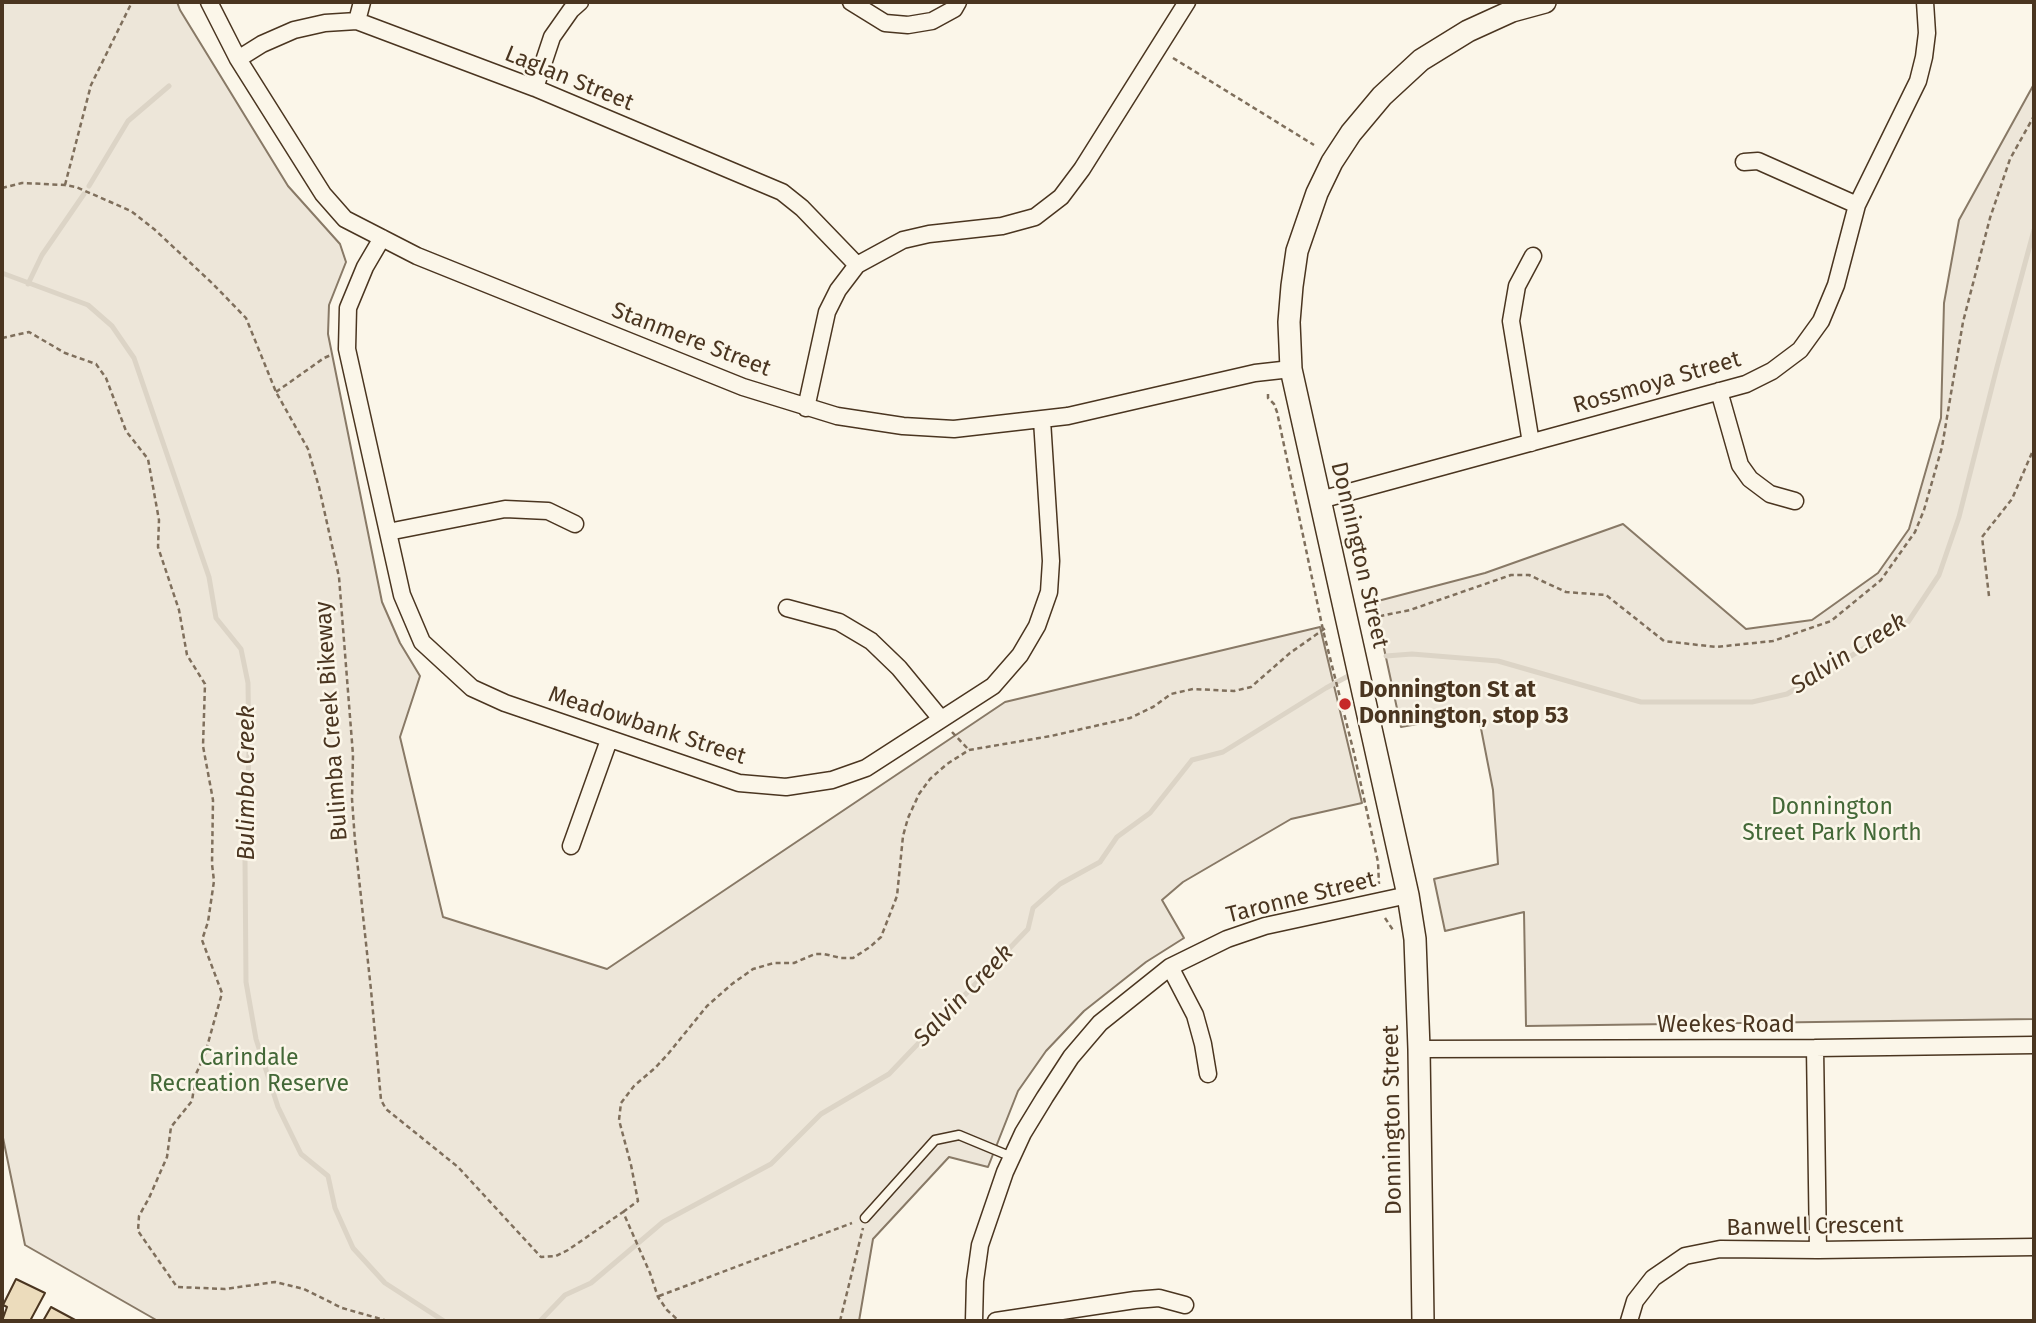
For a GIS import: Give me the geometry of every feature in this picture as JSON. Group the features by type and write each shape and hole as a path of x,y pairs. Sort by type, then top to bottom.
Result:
{"street":[{"name":"Stanmere Street","path":"209,2 238,59 323,194 345,219 417,256 743,387 837,416 903,426 954,429 1068,416 1255,373 1291,369"},
{"path":"357,21 362,2"},
{"path":"535,88 552,37 580,2"},
{"path":"851,2 885,23 908,25 932,21 954,9 958,2"},
{"path":"806,408 827,312 838,290 857,265 903,240 929,234 1002,226 1035,217 1061,197 1082,169 1187,2"},
{"name":"Donnington Street","path":"1423,1321 1415,939 1408,895 1291,369 1289,322 1292,286 1297,251 1317,193 1332,162 1351,133 1382,96 1421,60 1468,31 1512,11 1545,2"},
{"name":"Rossmoya Street","path":"1320,500 1746,384 1800,351 1821,321 1836,285 1857,205 1918,81 1927,33 1925,2"},
{"name":"Laglan Street","path":"238,59 262,44 294,30 325,23 357,21 535,88 782,192 802,208 857,265"},
{"path":"1744,162 1758,161 1857,205"},
{"name":"Meadowbank Street","path":"382,238 365,267 348,308 347,349 402,595 422,642 472,688 505,703 739,783 786,787 832,780 866,768 993,686 1020,655 1037,626 1049,592 1051,561 1042,420"},
{"path":"1531,443 1511,321 1517,286 1533,256"},
{"path":"1719,391 1740,464 1750,479 1770,494 1795,501"},
{"path":"388,532 505,509 548,511 575,524"},
{"path":"787,608 839,622 871,641 899,667 941,719"},
{"path":"572,846 609,740"},
{"name":"Taronne Street","path":"974,1321 975,1281 980,1245 1012,1157 1023,1133 1071,1057 1100,1023 1170,967 1227,939 1265,926 1408,895"},
{"path":"1170,967 1195,1015 1208,1074"},
{"name":"Weekes Road","path":"1419,1049 2034,1045"},
{"path":"1815,1048 1818,1250"},
{"name":"Banwell Crescent","path":"1629,1321 1635,1301 1653,1278 1685,1256 1720,1249 2034,1247"},
{"path":"996,1321 1159,1298 1185,1306"}],"lane":[{"path":"865,1218 935,1140 959,1135 1012,1157"}],"path":[{"path":"65,185 91,85 132,2"},
{"path":"1157,50 1314,145"},
{"name":"Bulimba Creek Bikeway","path":"2,188 22,183 65,185 131,211 154,229 246,318 276,393 308,449 339,577 352,742 355,841 381,1101 386,1109 458,1167 541,1257 556,1256 568,1250 623,1212"},
{"path":"2,338 30,332 65,353 96,364 106,378 126,431 148,459 159,520 158,547 178,610 187,655 205,684 203,746 214,800 214,881 208,922 202,940 222,993 205,1054 196,1074 192,1101 171,1127 167,1157 139,1216 138,1231 177,1287 225,1289 275,1282 304,1289 342,1308 388,1321"},
{"path":"276,393 324,358 347,349"},
{"path":"1268,394 1277,412 1378,862 1379,884"},
{"path":"1989,596 1982,537 2012,499 2034,448"},
{"path":"679,1321 658,1297 623,1212 638,1201 619,1121 621,1103 634,1086 668,1054 707,1006 753,970 774,963 794,963 815,954 853,958 881,937 897,896 904,836 913,806 930,779 969,750 1051,736 1130,718 1153,707 1171,694 1193,689 1234,691 1251,687 1290,653 1325,629"},
{"path":"953,732 969,750"},
{"path":"658,1297 865,1218"},
{"path":"840,1321 865,1218"}],"green space":[{"name":"Carindale Recreation Reserve","path":"2,2 177,2 288,186 340,244 346,262 329,305 328,334 382,602 400,643 420,676 400,737 443,917 607,969 1005,702 1320,627 1362,803 1291,819 1183,882 1162,900 1184,938 1146,962 1084,1011 1046,1051 1018,1091 988,1167 949,1157 873,1239 859,1321 158,1321 25,1245 2,1133"},
{"name":"Donnington Street Park North","path":"2034,84 2034,1019 1526,1026 1524,912 1445,931 1434,879 1498,864 1493,790 1478,713 1401,727 1374,602 1485,573 1623,524 1746,629 1812,620 1878,573 1909,529 1941,418 1944,303 1959,220"}],"building":[{"path":"16,1279 45,1293 30,1321 2,1321 7,1307 3,1305"},
{"path":"51,1307 77,1321 43,1321"}],"waterway":[{"path":"89,186 128,121 169,86"},
{"path":"28,284 42,255 84,194"},
{"name":"Salvin Creek","path":"1386,656 1412,654 1498,661 1641,702 1752,702 1787,694 1908,622 1939,575 1959,517 2034,230"},
{"name":"Bulimba Creek","path":"2,273 88,305 112,326 134,358 209,577 216,618 241,649 248,683 246,982 256,1039 278,1107 301,1154 328,1176 335,1208 353,1248 385,1283 444,1321"},
{"name":"Salvin Creek","path":"540,1321 565,1295 591,1283 663,1222 771,1164 821,1114 889,1074 1028,929 1033,908 1060,884 1100,862 1117,837 1150,813 1192,760 1223,752 1352,674"}],"place":[{"name":"Donnington St at Donnington, stop 53","path":"1345,704"}]}
